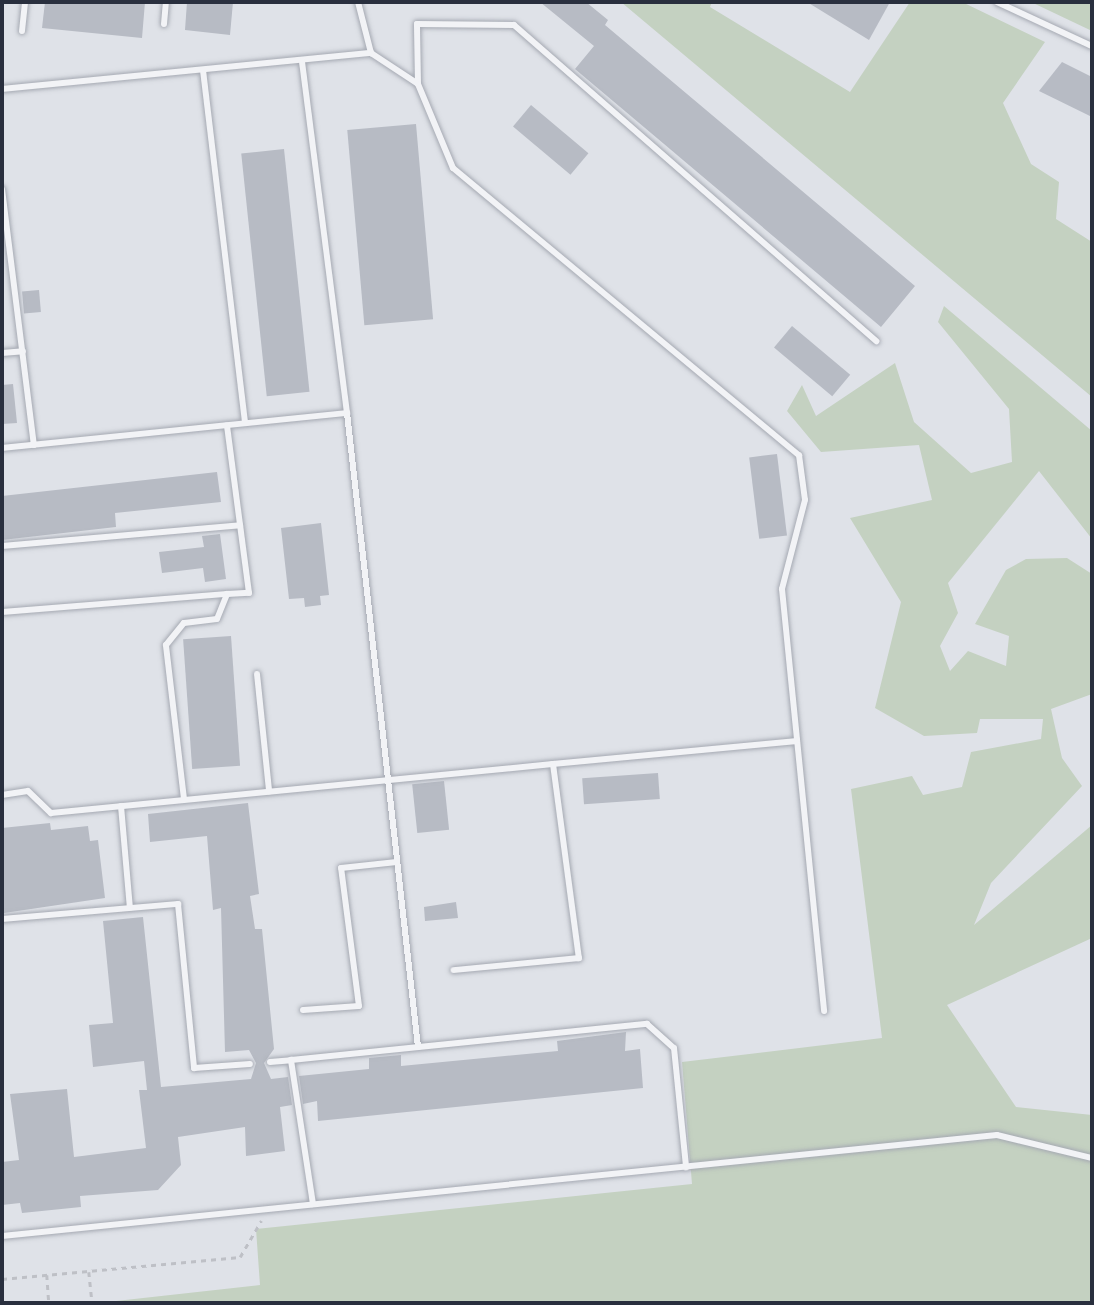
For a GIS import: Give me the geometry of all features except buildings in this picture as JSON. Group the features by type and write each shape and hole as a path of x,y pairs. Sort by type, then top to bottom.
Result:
{"lane":[{"path":"22,30 25,2"},
{"path":"164,24 166,2"},
{"path":"358,2 371,53"},
{"path":"997,2 1092,46"},
{"path":"824,1011 782,589 805,500 799,455 453,168 418,84 417,24 514,25 876,341"},
{"path":"2,89 371,53 418,84"},
{"path":"302,61 347,412 418,1047"},
{"path":"203,70 244,423"},
{"path":"2,188 34,445"},
{"path":"2,353 23,351"},
{"path":"2,448 347,412"},
{"path":"2,612 249,593 227,425"},
{"path":"2,547 240,525"},
{"path":"184,799 166,645 184,623 217,619 227,594"},
{"path":"257,674 269,791"},
{"path":"2,794 28,791 51,813 797,741"},
{"path":"454,970 579,958 553,764"},
{"path":"121,806 130,908"},
{"path":"303,1010 359,1006 341,868 397,862"},
{"path":"2,919 178,904 194,1068 250,1064"},
{"path":"270,1062 647,1024 674,1048 686,1167"},
{"path":"291,1060 313,1204"},
{"path":"2,1236 997,1135 1092,1158"}],"path":[{"path":"2,1279 240,1257 268,1209"},
{"path":"89,1271 92,1303"},
{"path":"47,1275 49,1303"}],"green space":[{"path":"621,2 712,2 710,7 850,92 910,2 962,2 1045,42 1003,103 1031,164 1059,182 1056,219 1092,242 1092,397"},
{"path":"1031,2 1092,2 1092,31"},
{"path":"944,306 1092,431 1092,539 1039,471 948,583 958,613 940,646 950,671 968,651 1006,666 1009,636 975,624 1006,570 1026,559 1067,558 1092,574 1092,694 1051,709 1062,758 1082,786 991,883 974,925 1092,825 1092,938 947,1005 1016,1107 1092,1115 1092,1303 98,1303 260,1285 256,1229 692,1184 682,1062 882,1038 851,789 912,776 923,795 962,787 971,752 1041,739 1043,719 980,719 977,733 924,736 875,708 901,602 850,518 932,500 919,445 821,452 787,411 802,385 816,416 895,363 914,422 971,473 1012,462 1009,409 938,322"}]}
